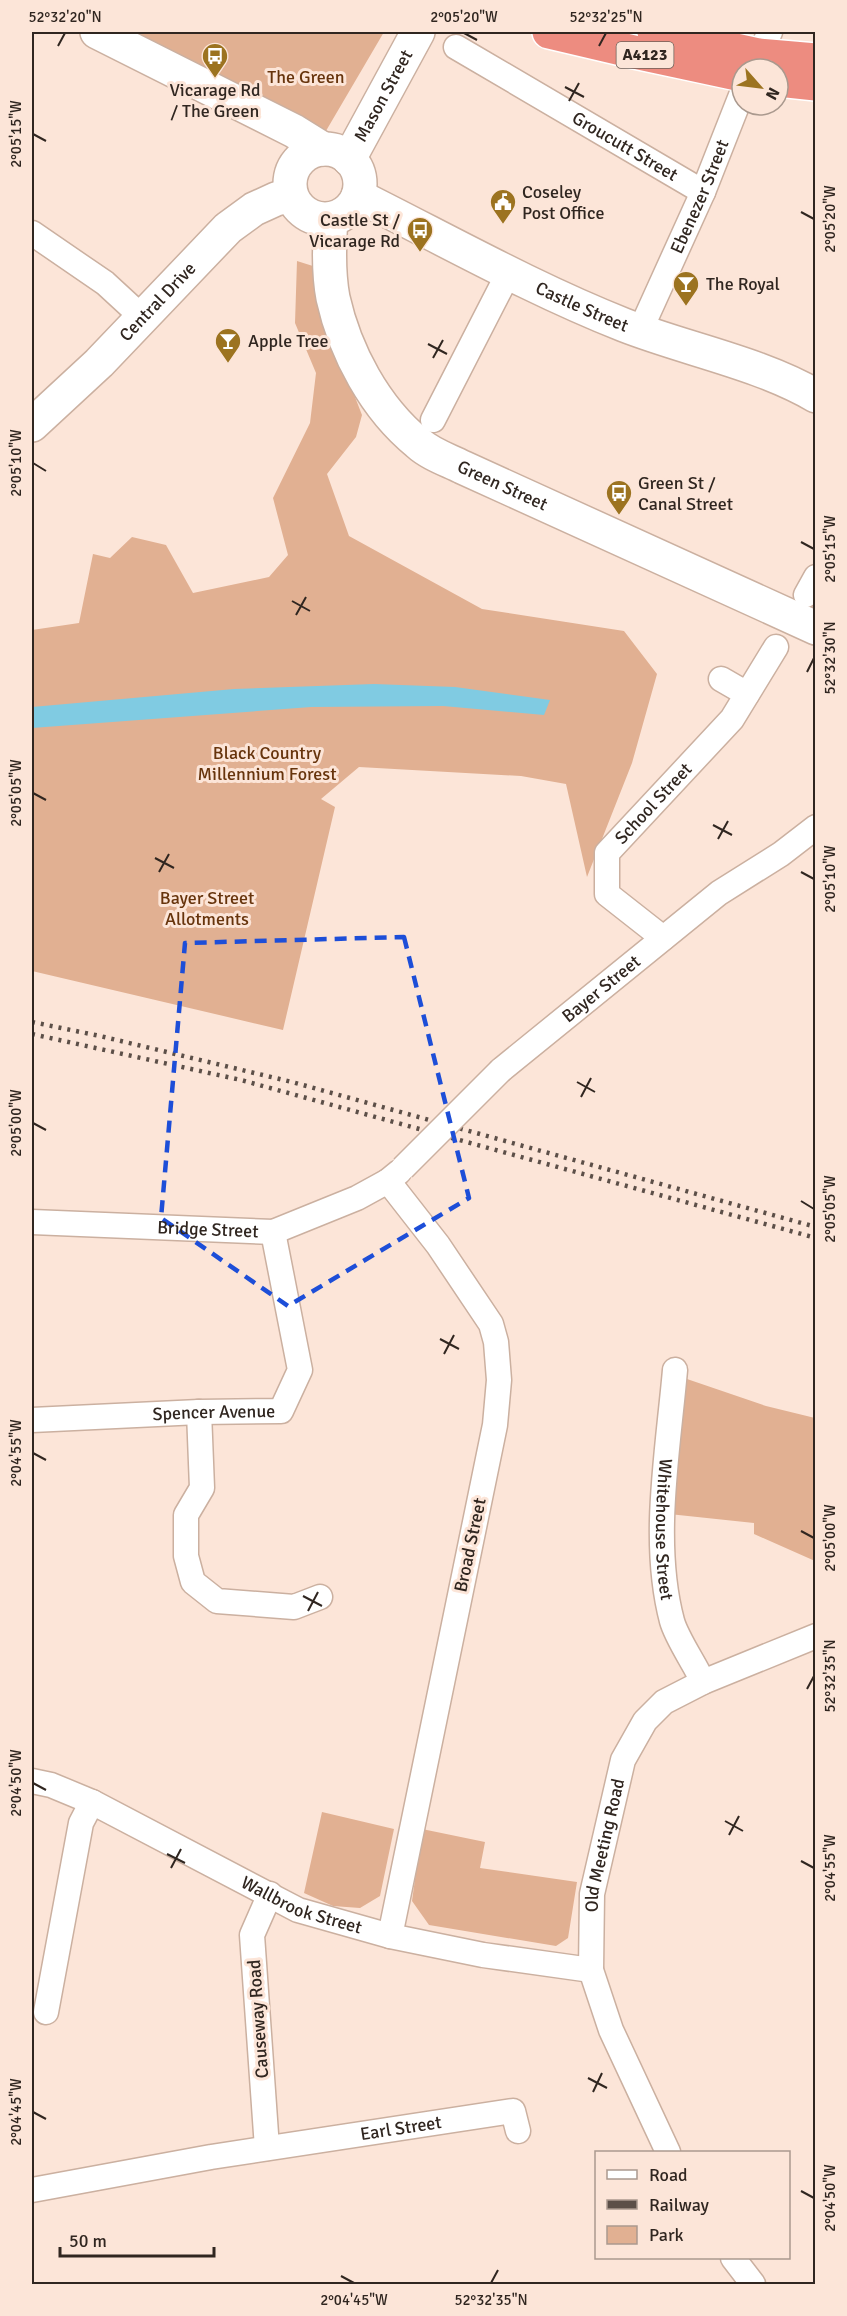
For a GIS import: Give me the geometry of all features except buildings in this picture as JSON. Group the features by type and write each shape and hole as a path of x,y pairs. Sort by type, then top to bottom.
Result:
{"highway":[{"name":"A4123","path":"549,32 634,52 730,58"},
{"name":"A4123","path":"654,32 750,57"},
{"name":"A4123","path":"790,60 816,60"},
{"name":"A4123","path":"790,72 816,84"}],"main road":[{"path":"97,32 294,131 356,167 359,177 358,196 348,211 331,219 320,220 300,210 271,134 248,108"},
{"name":"Mason Street","path":"336,154 418,32"},
{"path":"291,186 299,160 307,154 336,154"},
{"name":"Central Drive","path":"32,425 99,363 228,228 254,210 276,199 291,186"},
{"name":"Castle Street","path":"358,196 592,312 640,332 766,374 816,396"},
{"name":"Green Street","path":"331,219 329,252 333,296 342,331 353,358 387,414 419,445 462,467 816,628"}],"street":[{"name":"Groucutt Street","path":"456,47 703,192"},
{"name":"Ebenezer Street","path":"640,332 703,192 733,117"},
{"path":"32,233 105,283 143,318"},
{"path":"433,420 509,272"},
{"name":"School Street","path":"663,938 607,894 607,853 732,719 776,647"},
{"path":"721,679 747,694"},
{"name":"Bayer Street","path":"396,1175 501,1070 719,893 781,854 816,828"},
{"name":"Bridge Street","path":"32,1222 273,1232 357,1198 396,1175"},
{"name":"Broad Street","path":"390,1936 495,1425 499,1380 496,1342 491,1324 438,1245 396,1175"},
{"name":"Spencer Avenue","path":"32,1420 199,1412 281,1411 300,1370 273,1232"},
{"name":"Whitehouse Street","path":"675,1370 662,1516 662,1552 673,1624 703,1682"},
{"path":"199,1412 202,1488 186,1515 186,1556 193,1582 217,1601 294,1607 320,1597"},
{"name":"Old Meeting Road","path":"669,2151 611,2030 591,1970 592,1894 623,1760 645,1721 664,1702 703,1682 816,1636"},
{"name":"Wallbrook Street","path":"32,1782 51,1785 92,1802 298,1910 390,1936 483,1955 591,1970"},
{"path":"46,2012 81,1823 92,1802"},
{"name":"Causeway Road","path":"267,2148 252,1935 270,1894"},
{"name":"Earl Street","path":"267,2148 513,2111 518,2131"},
{"path":"32,2190 267,2148"},
{"path":"734,2259 753,2284"}],"highlighted area":[{"path":"404,937 469,1198 288,1306 161,1218 185,943"}],"green space":[{"name":"The Green","path":"123,32 384,32 323,136"},
{"path":"297,261 316,267 320,307 362,415 356,437 327,474 349,536 482,609 624,631 657,674 632,763 587,877 566,784 521,776 359,767 321,799 335,807 283,1030 32,971 32,630 79,623 93,554 110,558 132,537 166,545 193,593 269,577 288,555 273,498 310,423 316,373 295,323"},
{"path":"687,1379 766,1406 815,1418 815,1561 754,1534 754,1523 669,1514"},
{"path":"322,1812 394,1829 380,1896 360,1908 333,1906 304,1893"},
{"path":"422,1829 485,1842 480,1868 577,1882 568,1938 556,1946 429,1925 412,1901"}],"water":[{"path":"374,684 455,687 550,700 544,715 443,706 311,707 32,728 32,707 234,689"}],"railway":[{"path":"32,1022 292,1082 816,1227"},
{"path":"32,1034 241,1080 816,1238"}],"place":[{"name":"Vicarage Rd / The Green","path":"215,79"},
{"name":"Coseley Post Office","path":"503,225"},
{"name":"Castle St / Vicarage Rd","path":"420,253"},
{"name":"The Royal","path":"686,307"},
{"name":"Apple Tree","path":"228,364"},
{"name":"Green St / Canal Street","path":"619,516"}],"park label":[{"name":"Black Country Millennium Forest","path":"267,763"},
{"name":"Bayer Street Allotments","path":"207,908"}]}
